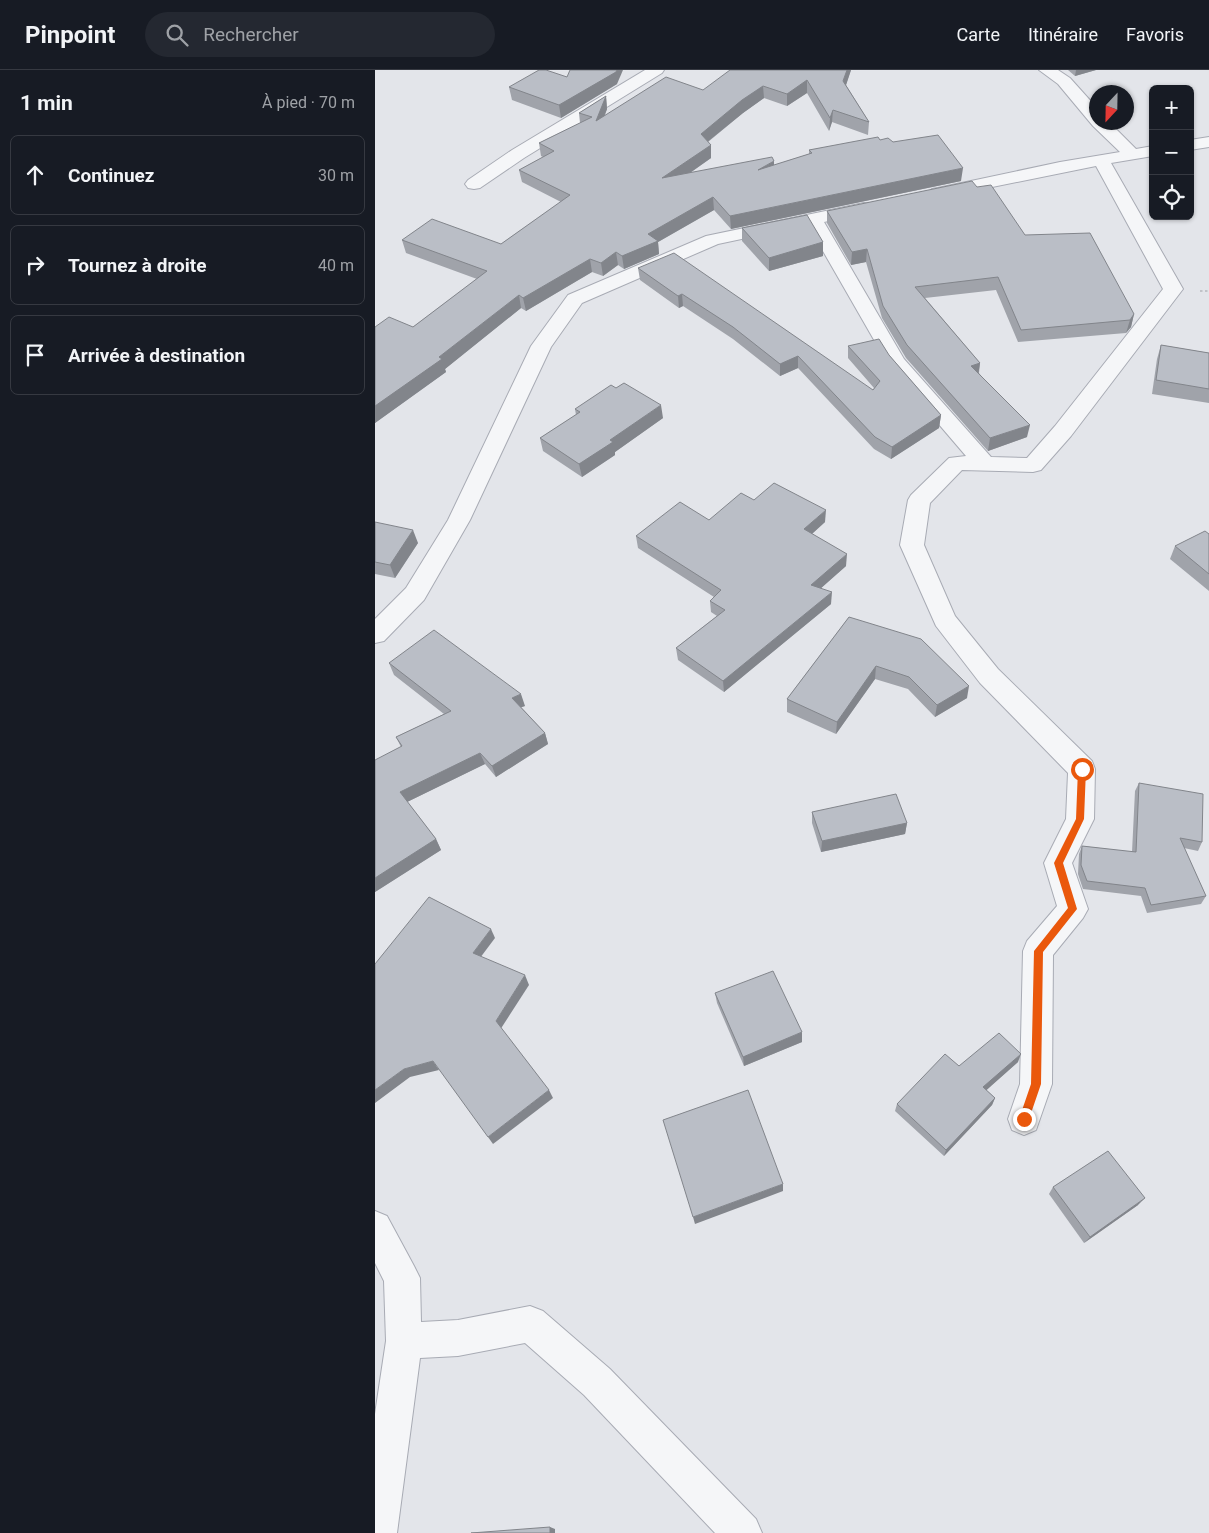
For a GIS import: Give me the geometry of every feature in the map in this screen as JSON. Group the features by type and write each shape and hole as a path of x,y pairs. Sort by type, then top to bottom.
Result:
{"street":[{"path":"474,184 526,149 656,70"},
{"path":"1047,70 1064,82 1089,110"},
{"path":"1107,130 1133,155"},
{"path":"1194,144 1209,142"},
{"path":"917,197 1149,152"},
{"path":"1024,1119 1036,1084 1038,951 1073,909 1058,863 1080,819 1082,769 989,676 945,620 912,545 919,500 957,463 1033,465 1063,431 1173,289 1101,160"},
{"path":"375,634 415,594 459,520 541,346 575,300 713,240 879,205"},
{"path":"813,219 897,362 986,465"},
{"path":"375,1228 402,1278 404,1340 377,1533"},
{"path":"404,1340 458,1338 530,1324 597,1382 742,1533"}],"building":[{"path":"539,70 546,70 567,77 570,70 617,70 559,105 509,87"},
{"path":"730,70 847,70 843,81 869,122 833,110 830,118 807,80 787,94 763,86 742,100 701,134 711,145 662,178 772,157 774,161 758,170 812,153 809,150 878,137 880,140 888,138 893,142 938,135 963,168 730,216 713,197 648,234 658,241 622,256 616,252 601,263 590,259 523,298 519,295 439,357 442,359 375,406 375,327 389,317 413,327 487,271 402,240 432,219 501,244 570,195 519,170 554,151 539,143 592,117 579,113 606,96 596,121 666,77 703,90"},
{"path":"972,181 977,187 991,185 1025,235 1090,233 1134,314 1130,320 1021,330 998,277 915,287 980,363 971,366 1030,425 990,438 907,345 883,306 867,249 852,252 827,211"},
{"path":"807,215 823,242 769,258 742,228"},
{"path":"674,253 873,390 880,381 848,346 879,339 889,355 941,415 892,447 875,437 798,356 780,364 733,327 682,294 678,296 638,268"},
{"path":"1161,345 1209,353 1209,389 1156,380"},
{"path":"624,383 661,405 610,440 613,442 579,464 540,438 580,412 575,409 611,385 616,388"},
{"path":"774,483 826,510 804,529 847,554 811,585 832,592 723,681 676,648 725,610 710,601 721,590 636,536 680,502 709,520 741,493 754,500"},
{"path":"375,522 413,530 390,565 375,562"},
{"path":"1205,531 1209,534 1209,574 1175,546"},
{"path":"849,617 921,639 969,686 937,705 909,677 876,666 837,722 787,699"},
{"path":"434,630 521,694 512,698 545,733 492,766 480,753 400,792 436,839 375,878 375,760 402,746 396,737 451,711 389,663"},
{"path":"1139,783 1203,794 1202,842 1180,838 1206,896 1151,905 1145,888 1087,881 1081,865 1082,846 1136,852"},
{"path":"896,794 907,823 822,841 812,812"},
{"path":"429,897 491,929 473,953 525,975 496,1021 549,1090 488,1137 433,1061 404,1069 375,1090 375,964"},
{"path":"773,971 802,1032 743,1057 715,993"},
{"path":"999,1033 1021,1054 983,1087 995,1098 946,1150 897,1104 945,1054 959,1066"},
{"path":"748,1090 783,1184 693,1217 663,1120"},
{"path":"1108,1151 1145,1198 1090,1237 1053,1187"},
{"path":"550,1527 550,1533 471,1533"}],"route":[{"path":"1024,1119 1036,1084 1038,951 1073,909 1058,863 1080,819 1082,769"}]}
